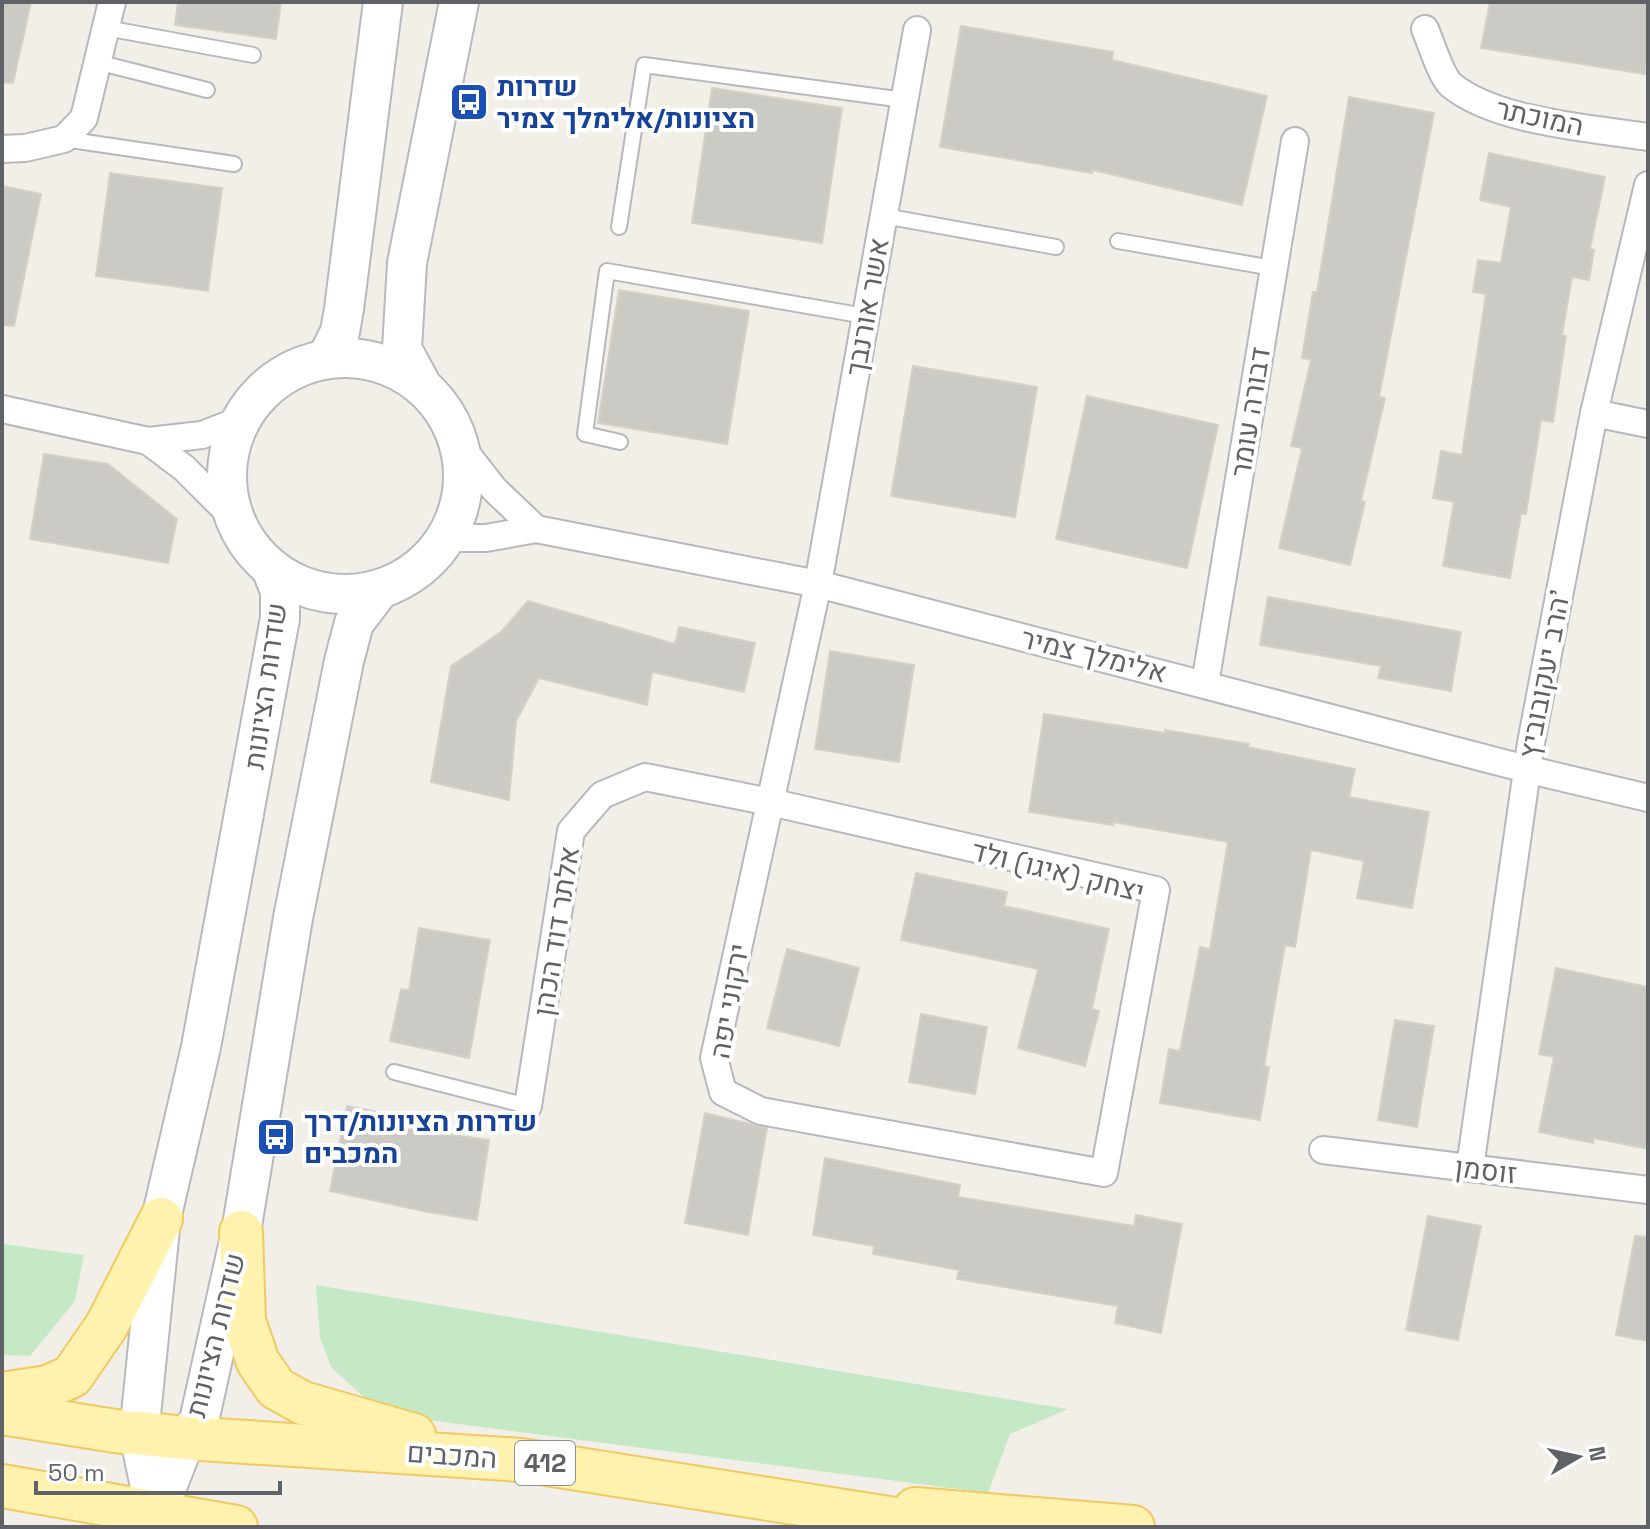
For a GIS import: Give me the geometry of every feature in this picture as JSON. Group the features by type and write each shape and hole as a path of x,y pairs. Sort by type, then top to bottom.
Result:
{"main road":[{"path":"2,1394 48,1387 72,1376 107,1325 161,1219"},
{"path":"241,1232 244,1321 258,1362 276,1388 303,1403 406,1433 521,1460"},
{"name":"המכבים","path":"2,1413 139,1434 521,1460 946,1527"},
{"path":"2,1486 236,1527"},
{"name":"412","path":"738,1494 1133,1527"}],"street":[{"path":"2,149 25,148 64,139 84,118 112,2"},
{"path":"327,358 340,332 344,309 383,2"},
{"path":"459,2 407,263 402,349 422,386 445,412 459,444 494,489 536,529"},
{"name":"המוכתר","path":"1425,29 1449,83 1486,106 1556,123 1648,137"},
{"name":"אשר אורנבך","path":"818,584 917,30"},
{"name":"דבורה עומר","path":"1205,684 1295,141"},
{"name":"הרב יעקובוביץ'","path":"1470,1167 1526,769 1594,413 1648,185"},
{"path":"234,518 227,485 229,452 241,420 256,398 276,379 300,366 327,358 361,358 393,367 422,386"},
{"path":"2,409 148,441 202,435 241,420"},
{"path":"1594,413 1648,424"},
{"path":"148,441 184,468 234,518 249,545 271,568 304,587 342,595 380,589 406,578 428,561 446,538 459,508 463,476 459,444"},
{"name":"אלימלך צמיר","path":"446,538 486,538 536,529 818,584 1648,798"},
{"name":"שדרות הציונות","path":"156,1515 139,1434 161,1219 201,1047 280,618 280,591 271,568"},
{"name":"ירקוני יפה","path":"818,584 714,1058 723,1092 761,1111 1104,1173 1110,1136"},
{"name":"שדרות הציונות","path":"156,1515 186,1438 199,1421 241,1232 293,918 344,661 354,623 380,589"},
{"name":"אלתר דוד הכהן","path":"528,1106 571,831 602,795 645,777 770,802"},
{"name":"יצחק (איגו) ולד","path":"770,802 1156,890 1110,1136"},
{"name":"זוסמן","path":"1323,1150 1648,1190"}],"lane":[{"path":"106,28 253,55"},
{"path":"97,62 207,90"},
{"path":"619,227 644,65 904,100"},
{"path":"64,139 234,164"},
{"path":"884,216 1056,247"},
{"path":"1118,241 1273,268"},
{"path":"620,442 585,434 607,271 865,316"},
{"path":"394,1072 528,1106"}],"green space":[{"path":"2,1244 84,1255 75,1301 30,1356 2,1355"},
{"path":"316,1285 1068,1409 1010,1434 988,1493 382,1414 331,1367 320,1337"}],"building":[{"path":"2,2 31,2 13,83 2,82"},
{"path":"178,2 281,2 276,39 175,25"},
{"path":"1490,2 1648,2 1645,74 1481,48"},
{"path":"961,26 1113,52 1112,60 1267,96 1242,205 1093,170 1092,173 940,147"},
{"path":"712,88 842,108 822,243 692,223"},
{"path":"1349,97 1434,113 1379,397 1385,398 1350,565 1279,548 1302,448 1291,446 1311,360 1302,358 1313,292 1317,292"},
{"path":"1489,153 1605,177 1590,249 1594,250 1589,280 1572,277 1553,422 1541,420 1526,514 1521,514 1510,578 1443,566 1454,502 1433,498 1441,451 1462,455 1486,294 1473,292 1478,260 1501,263 1511,207 1480,200"},
{"path":"110,173 222,188 208,291 96,276"},
{"path":"2,186 41,194 14,326 2,325"},
{"path":"619,290 749,311 727,444 598,423"},
{"path":"913,366 1037,387 1015,517 891,496"},
{"path":"1087,396 1218,425 1187,568 1056,539"},
{"path":"44,454 108,464 177,519 168,563 30,539"},
{"path":"1268,597 1461,632 1451,691 1378,678 1381,666 1260,645"},
{"path":"528,601 675,644 679,627 755,643 744,692 652,672 647,705 539,678 516,721 509,800 431,782 451,666 501,632"},
{"path":"830,651 914,665 899,762 815,749"},
{"path":"1044,714 1249,744 1248,747 1355,769 1349,797 1429,812 1412,908 1357,898 1364,861 1311,850 1295,947 1285,945 1264,1066 1269,1067 1260,1120 1160,1103 1169,1049 1180,1051 1200,947 1210,949 1228,842 1113,822 1113,825 1029,812"},
{"path":"916,873 1007,892 1004,906 1109,929 1092,1009 1099,1011 1085,1066 1018,1048 1038,969 901,940"},
{"path":"419,928 490,940 469,1058 390,1041 401,989 409,990"},
{"path":"787,949 859,968 839,1046 767,1028"},
{"path":"1556,968 1648,987 1648,1149 1594,1138 1593,1143 1539,1132 1554,1057 1539,1054"},
{"path":"921,1014 987,1027 975,1094 909,1082"},
{"path":"1395,1020 1434,1026 1417,1127 1378,1120"},
{"path":"347,1106 408,1118 406,1128 489,1140 477,1220 330,1191"},
{"path":"705,1113 767,1128 748,1235 685,1223"},
{"path":"825,1158 960,1185 958,1197 1134,1226 1136,1215 1182,1224 1161,1333 1115,1323 1118,1306 957,1279 959,1270 873,1254 874,1246 813,1235"},
{"path":"1428,1216 1481,1226 1458,1340 1406,1330"},
{"path":"1635,1236 1648,1237 1648,1341 1616,1335"}],"place":[{"name":"שדרות הציונות/אלימלך צמיר","path":"469,102"},
{"name":"שדרות הציונות/דרך המכבים","path":"276,1137"}]}
